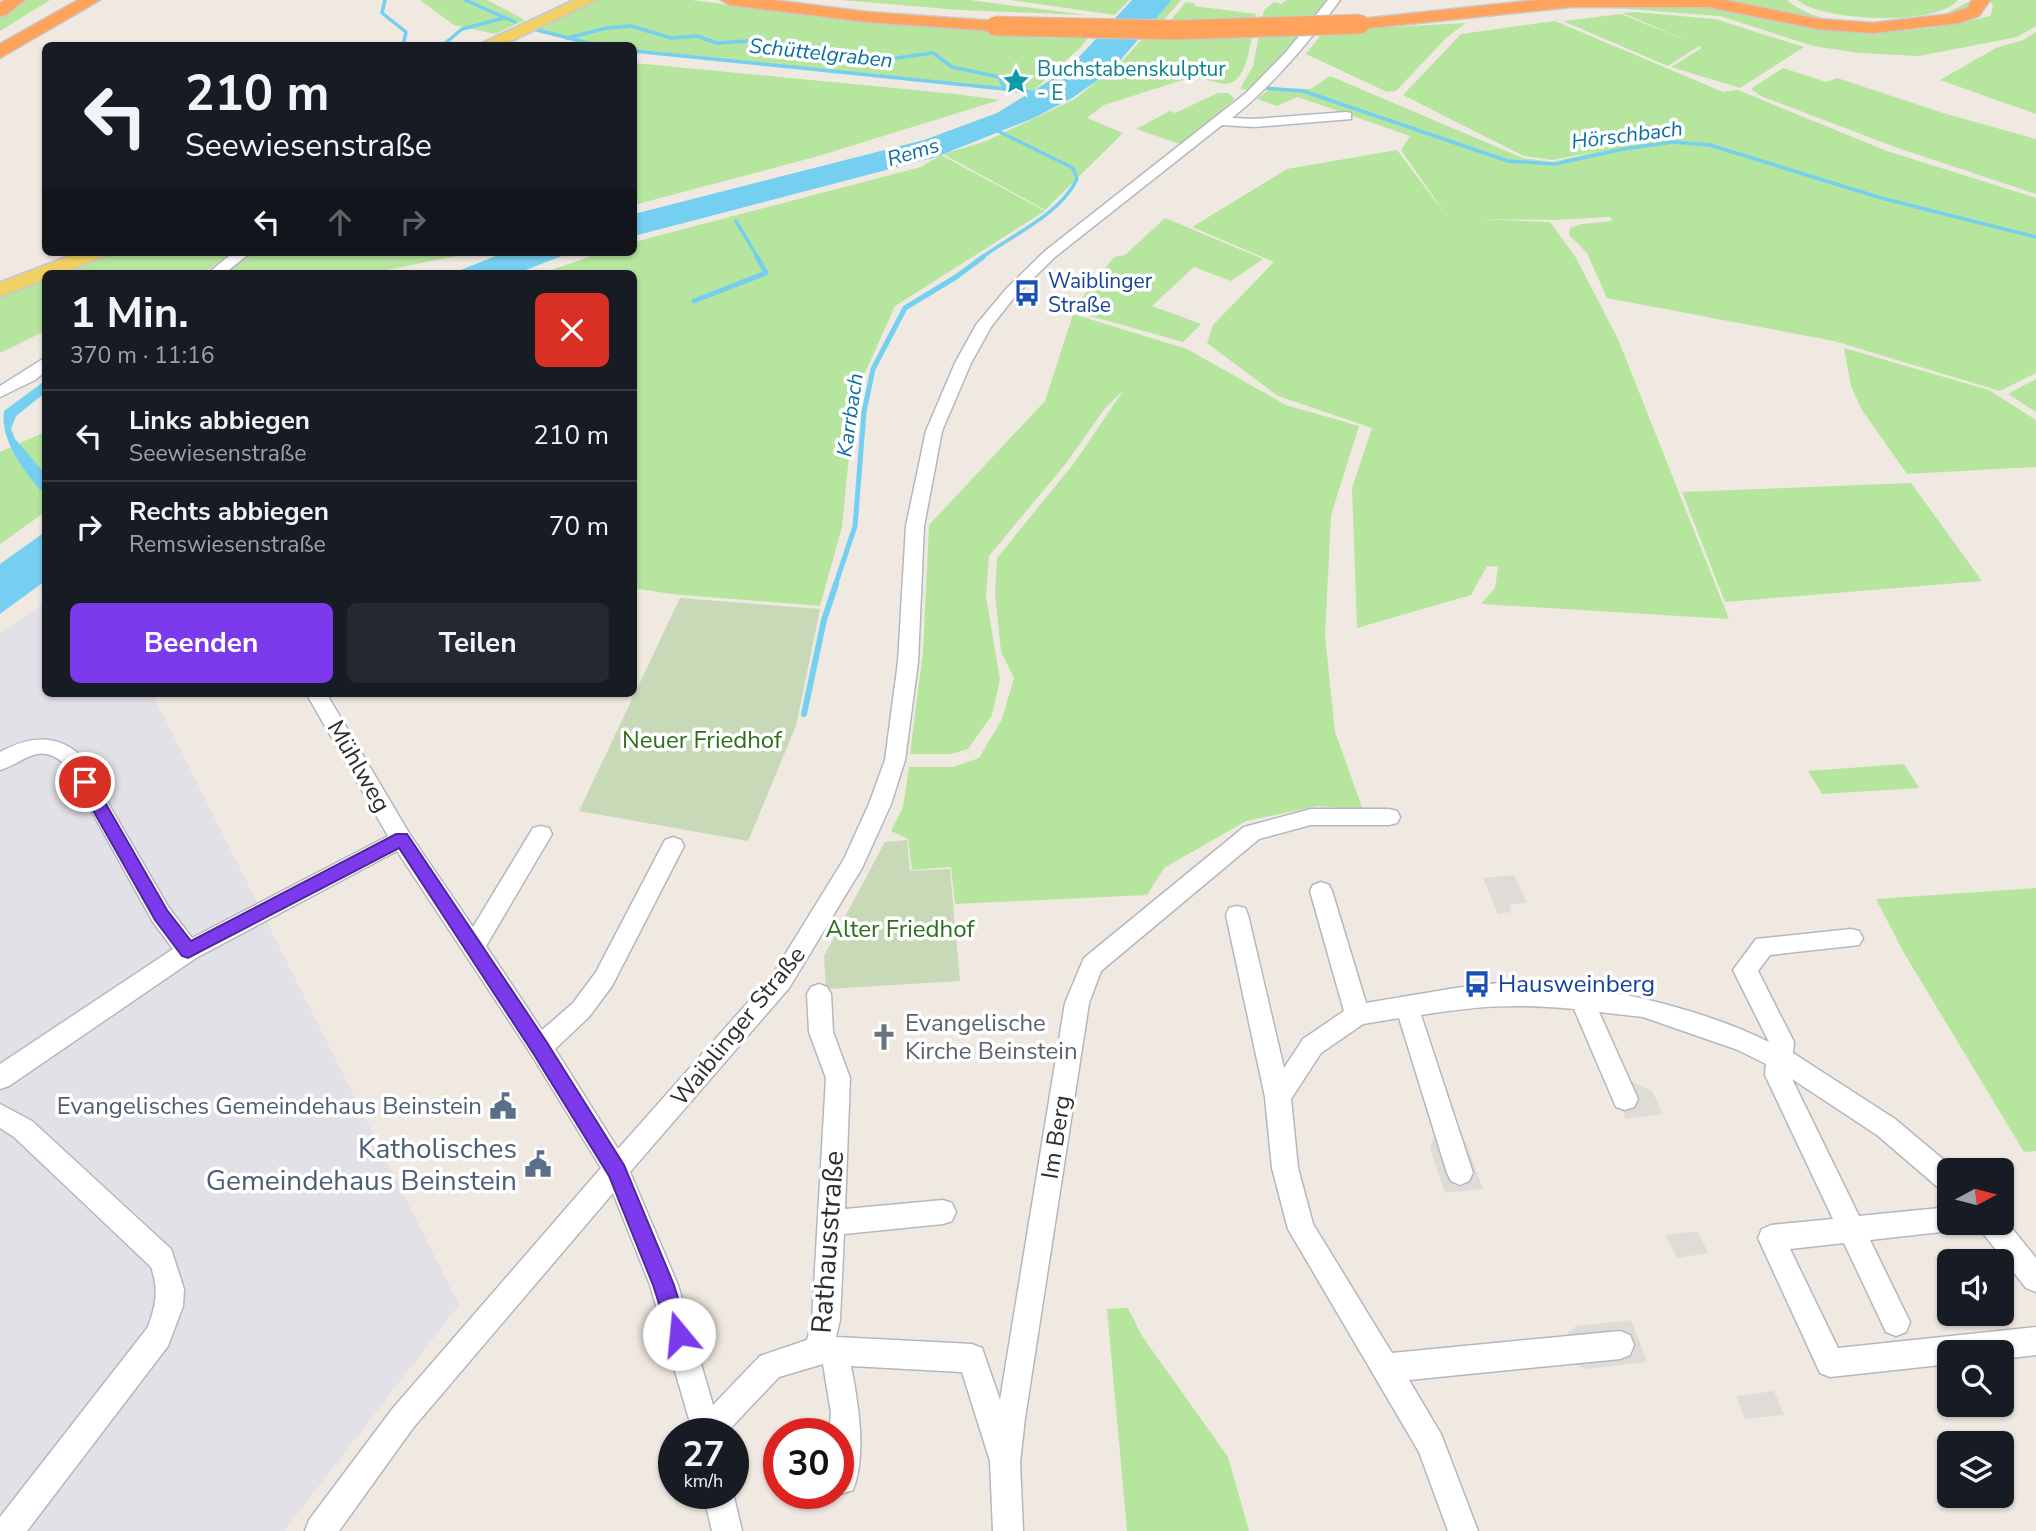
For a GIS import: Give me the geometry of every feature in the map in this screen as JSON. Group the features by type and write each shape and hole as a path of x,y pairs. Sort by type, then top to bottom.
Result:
{"highway":[{"path":"0,11 16,0"},
{"path":"0,39 65,0"},
{"path":"0,52 91,0"},
{"path":"730,0 867,17 1176,30 1357,20 1579,1 1708,2 1818,24 1872,28 1953,19 1973,12 1981,0"},
{"path":"795,0 997,22"},
{"path":"1357,20 1517,0"},
{"path":"1791,0 1817,13 1865,20 1939,12 1956,6 1963,0"}],"main road":[{"path":"491,42 588,0"},
{"path":"52,270 88,256"},
{"path":"0,290 42,274"}],"street":[{"name":"Waiblinger Straße","path":"320,1531 403,1418 780,981 854,862 880,804 895,760 908,662 915,526 923,475 934,431 963,363 984,325 1011,292 1050,254 1251,96 1290,55 1334,0"},
{"path":"1222,121 1254,123 1346,116"},
{"path":"219,270 238,256"},
{"path":"0,392 29,377 42,366"},
{"name":"Mühlweg","path":"318,697 401,839 540,1047 617,1171 664,1285 703,1418"},
{"path":"0,762 31,747 50,744 64,751 73,760 161,915 188,951"},
{"name":"Im Berg","path":"1008,1531 1005,1462 1077,1003 1092,965 1252,833 1311,817 1389,817"},
{"path":"473,947 541,834"},
{"path":"0,1077 188,951 401,839"},
{"path":"540,1047 580,1010 604,979 673,846"},
{"path":"1321,891 1357,1015"},
{"path":"1237,915 1279,1097 1280,1135 1301,1229 1431,1444 1463,1531"},
{"path":"1850,938 1764,946 1745,970 1782,1042 1777,1075 1896,1322"},
{"path":"1279,1097 1312,1046 1357,1015 1479,995 1532,994 1581,998 1643,1007 1746,1042 1781,1059 1886,1127 1937,1170"},
{"name":"Rathausstraße","path":"820,995 821,1032 838,1078 825,1320 826,1351 845,1418"},
{"path":"1581,998 1625,1099"},
{"path":"1407,1007 1460,1173"},
{"path":"0,1115 23,1129 161,1258 171,1278 171,1303 158,1336 8,1531"},
{"path":"831,1223 943,1212"},
{"path":"1937,1220 1771,1238 1830,1363 2036,1341"},
{"path":"2001,1236 2036,1279"},
{"path":"1387,1368 1620,1345"},
{"path":"826,1351 972,1358 1005,1462"},
{"name":"Rathausstraße","path":"721,1418 770,1366 826,1351"},
{"path":"722,1509 727,1531"}],"shaded area":[{"path":"42,604 42,697 154,697 459,1305 284,1531 0,1531 0,634"},
{"path":"1514,875 1527,903 1509,905 1511,912 1498,914 1483,878"},
{"path":"1601,1066 1652,1091 1663,1114 1626,1119"},
{"path":"1453,1127 1466,1142 1483,1189 1445,1193 1430,1149 1436,1130"},
{"path":"1698,1231 1708,1253 1677,1258 1666,1235"},
{"path":"1631,1320 1647,1362 1586,1369 1562,1359 1557,1343 1576,1326"},
{"path":"1774,1391 1784,1415 1745,1419 1736,1396"}],"green space":[{"path":"23,0 50,0 0,31 0,16"},
{"path":"420,0 487,0 525,20 495,34 454,25"},
{"path":"585,0 691,0 863,22 1090,35 1081,47 1033,91 639,50 637,42 594,42 530,27"},
{"path":"841,0 969,0 1087,15 960,10"},
{"path":"1011,0 1129,0 1115,15"},
{"path":"1172,0 1181,0 1152,34 1159,34 1186,2 1195,3 1194,6 1256,14 1248,56 1239,76 1233,82 1224,84 1132,63 1186,79 1104,105 1087,118 1123,133 1045,210 943,154 984,142 1075,99 1123,60"},
{"path":"1287,0 1328,0 1277,61 1248,90 1240,89 1253,66 1264,10 1274,2 1281,4"},
{"path":"1699,0 1787,0 1803,11 1821,18 1862,24 1879,23 1852,26"},
{"path":"1797,0 1958,0 1946,8 1928,14 1880,18 1830,13"},
{"path":"1977,0 1959,15 1913,20 1943,14"},
{"path":"1990,0 2036,0 2036,26 2017,37 1919,56 1860,53 1813,46 1720,16 1615,8 1713,6 1815,27 1881,32 1925,29 1990,16 1993,7"},
{"path":"1623,13 1715,19 1804,47 1740,88 1671,67 1702,48 1699,46 1668,66 1563,21 1621,14 1692,43"},
{"path":"1555,21 1723,92 1738,90 1887,151 2036,198 2036,373 2000,391 1834,341 1607,298 1587,253 1569,235 1570,228 1612,221 1610,217 1554,220 1475,219 1550,222 1576,258 1618,339 1729,619 1481,604 1495,588 1498,567 1487,566 1471,595 1357,628 1352,488 1372,428 1278,396 1207,343 1213,325 1274,262 1192,227 1287,169 1397,150 1449,219 1401,150 1410,136 1298,97 1277,106 1257,99 1271,88 1311,89 1330,76 1523,158 1553,162 1598,151 1552,160 1524,156 1403,95 1461,34"},
{"path":"1466,23 1447,37 1396,91 1387,92 1306,54 1324,31"},
{"path":"2036,32 2036,114 1940,80 1996,48 2023,40"},
{"path":"637,63 1000,100 815,157 637,204"},
{"path":"1783,68 1826,82 1837,78 1943,113 2036,139 2036,194 1895,147 1761,96 1751,89"},
{"path":"1218,93 1228,93 1235,99 1180,144 1136,129 1170,111 1175,113"},
{"path":"941,155 1045,211 895,306 855,395 842,527 820,606 671,594 637,588 637,270 552,270 592,256 637,256 637,241 921,167"},
{"path":"1165,218 1263,259 1231,281 1194,267 1152,306 1201,324 1183,342 1072,311 1114,257 1125,255"},
{"path":"103,256 227,256 207,270 67,270"},
{"path":"244,256 457,256 386,270 225,270"},
{"path":"42,279 42,332 0,353 0,296"},
{"path":"1073,314 1187,349 1286,405 1359,426 1331,515 1325,636 1335,732 1363,810 1318,806 1246,821 1164,868 1147,895 955,904 951,867 912,870 908,839 891,831 903,807 909,767 953,767 979,758 1002,719 1014,678 1001,652 995,593 997,558 1075,462 1123,391 1106,407 1067,462 989,556 986,596 1000,679 992,715 968,749 951,754 910,754 923,652 929,525 1045,401"},
{"path":"1844,348 1989,390 2036,420 2036,467 1907,474 1862,410 1851,386"},
{"path":"2036,379 2036,412 2008,394"},
{"path":"42,433 42,514 0,544 0,452"},
{"path":"1911,483 1982,581 1725,602 1682,492"},
{"name":"Neuer Friedhof","path":"680,598 820,609 796,726 748,841 579,811 633,697 637,697 637,689"},
{"path":"1904,764 1919,788 1822,794 1808,771"},
{"name":"Alter Friedhof","path":"907,840 910,871 950,869 960,981 826,989 824,956 885,842"},
{"path":"2036,888 2036,1151 2024,1152 1904,953 1876,899"},
{"path":"1128,1308 1142,1336 1228,1457 1249,1531 1127,1531 1107,1309"}],"water":[{"name":"Rems","path":"1132,0 1172,0 1111,71 1072,98 1034,118 936,157 637,235 637,213 924,140 997,113 1067,70"},
{"path":"496,256 562,256 526,270 461,270"},
{"path":"42,534 42,583 0,614 0,564"}],"waterway":[{"path":"385,0 382,13 406,32 404,42"},
{"name":"Schüttelgraben","path":"465,0 515,22"},
{"path":"447,42 462,29 504,18"},
{"path":"568,38 607,28 631,26 671,38 697,36 717,43 747,41 771,46 799,45 830,53 882,60 933,53 952,67 999,77 1005,89"},
{"name":"Schüttelgraben","path":"533,29 568,38"},
{"name":"Schüttelgraben","path":"568,38 584,42"},
{"name":"Schüttelgraben","path":"637,51 1005,89"},
{"name":"Hörschbach","path":"1264,88 1303,91 1508,161 1555,164 1623,149 1673,142 1710,145 1881,198 2036,237"},
{"path":"1005,89 1037,93"},
{"name":"Karrbach","path":"981,258 1047,214 1059,204 1077,179 1073,168 996,130"},
{"path":"736,221 758,258"},
{"path":"694,301 766,273 757,257"},
{"name":"Karrbach","path":"835,586 855,526 864,412 873,369 905,308 983,257"},
{"path":"42,387 9,414 3,429 8,440 42,481"},
{"name":"Karrbach","path":"804,714 824,620 836,584"}],"place":[{"name":"Buchstabenskulptur - E","path":"1016,81"},
{"name":"Waiblinger Straße","path":"1027,293"},
{"name":"Hausweinberg","path":"1477,984"},
{"name":"Evangelische Kirche Beinstein","path":"884,1037"},
{"name":"Evangelisches Gemeindehaus Beinstein","path":"503,1106"},
{"name":"Katholisches Gemeindehaus Beinstein","path":"538,1164"}],"route":[{"path":"85,782 161,915 188,951 401,839 540,1047 617,1171 664,1285 679,1334"}]}
